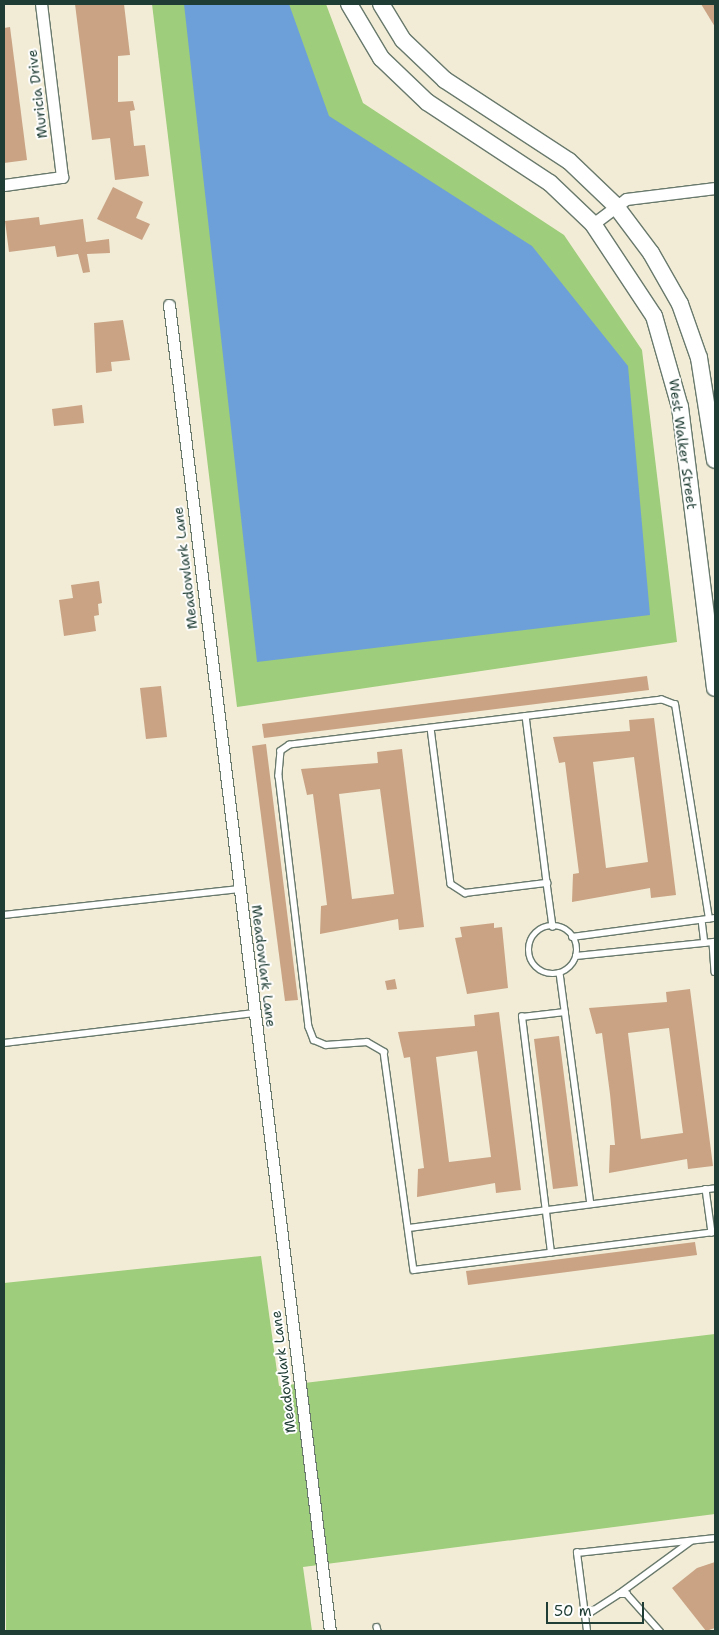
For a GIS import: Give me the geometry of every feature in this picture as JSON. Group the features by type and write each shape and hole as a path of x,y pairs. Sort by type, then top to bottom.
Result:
{"street":[{"name":"Muricia Drive","path":"4,185 62,177 41,4"},
{"name":"West Walker Street","path":"349,4 381,58 427,102 550,183 593,224 654,316 671,366 715,688"},
{"name":"West Walker Street","path":"381,4 403,40 445,80 569,161 615,206 651,253 680,304 699,358 715,460"},
{"path":"593,224 626,199 715,188"},
{"name":"Meadowlark Lane","path":"169,305 330,1631"}],"lane":[{"path":"553,927 572,937 712,918 675,704 662,700 526,716 290,745 281,751 277,761 309,1027 314,1040 326,1046 367,1042 384,1052 414,1270 714,1232 706,1189"},
{"path":"526,716 553,927"},
{"path":"431,728 451,884 465,893 547,883"},
{"path":"4,916 239,889"},
{"path":"702,920 705,943"},
{"path":"553,927 534,935 530,957 538,969 560,973"},
{"path":"572,937 576,956"},
{"path":"560,973 576,956 714,942 715,972"},
{"path":"560,973 591,1204"},
{"path":"552,1253 522,1018 565,1012"},
{"path":"4,1043 254,1013"},
{"path":"409,1228 715,1188"},
{"path":"587,1631 577,1553 715,1538"},
{"path":"585,1616 619,1594 691,1540"},
{"path":"619,1594 633,1596 660,1631"}],"green space":[{"path":"152,4 326,4 363,103 564,235 642,350 677,642 237,707"},
{"path":"261,1256 279,1386 715,1334 715,1514 303,1567 312,1631 6,1631 4,1283"}],"water":[{"path":"184,4 289,4 329,116 532,246 628,366 650,615 257,662"}],"building":[{"path":"75,4 124,4 130,55 118,56 118,102 133,101 135,110 130,111 134,146 145,145 149,176 115,180 110,138 92,140"},
{"path":"701,4 715,4 715,27"},
{"path":"10,27 27,160 4,163 4,28"},
{"path":"113,187 143,202 136,218 150,224 142,240 97,219"},
{"path":"39,217 40,225 83,219 86,242 109,239 110,253 87,254 90,272 83,273 78,254 57,257 55,246 9,252 5,221"},
{"path":"123,320 130,360 111,362 112,371 96,373 94,323"},
{"path":"82,405 84,423 54,426 52,409"},
{"path":"99,581 102,603 98,604 99,615 94,616 96,631 64,636 59,600 73,598 71,585"},
{"path":"647,676 649,690 264,738 262,724"},
{"path":"161,686 167,737 146,739 140,688"},
{"path":"654,718 676,895 651,898 650,888 572,902 573,874 579,873 565,762 559,763 553,737 630,731 629,720","holes":["634,757 648,862 606,868 593,762"]},
{"path":"266,744 298,1000 285,1001 252,746"},
{"path":"402,749 424,927 399,930 398,919 320,934 321,906 327,905 313,794 307,795 301,769 378,763 377,752","holes":["380,789 394,894 352,899 339,794"]},
{"path":"494,923 494,928 502,927 508,988 467,994 455,938 462,937 460,927"},
{"path":"395,979 397,989 387,990 385,981"},
{"path":"690,989 713,1166 688,1169 687,1159 609,1173 610,1145 615,1145 610,1094 602,1033 596,1034 589,1008 667,1002 666,992","holes":["669,1028 683,1133 641,1139 628,1033"]},
{"path":"499,1012 521,1190 496,1193 495,1183 417,1197 418,1169 424,1168 410,1057 404,1058 398,1032 475,1026 474,1015","holes":["477,1051 491,1157 449,1162 436,1057"]},
{"path":"559,1036 578,1186 553,1189 534,1039"},
{"path":"695,1242 697,1255 468,1285 466,1271"},
{"path":"715,1562 715,1628 706,1631 672,1588 697,1568"}]}
